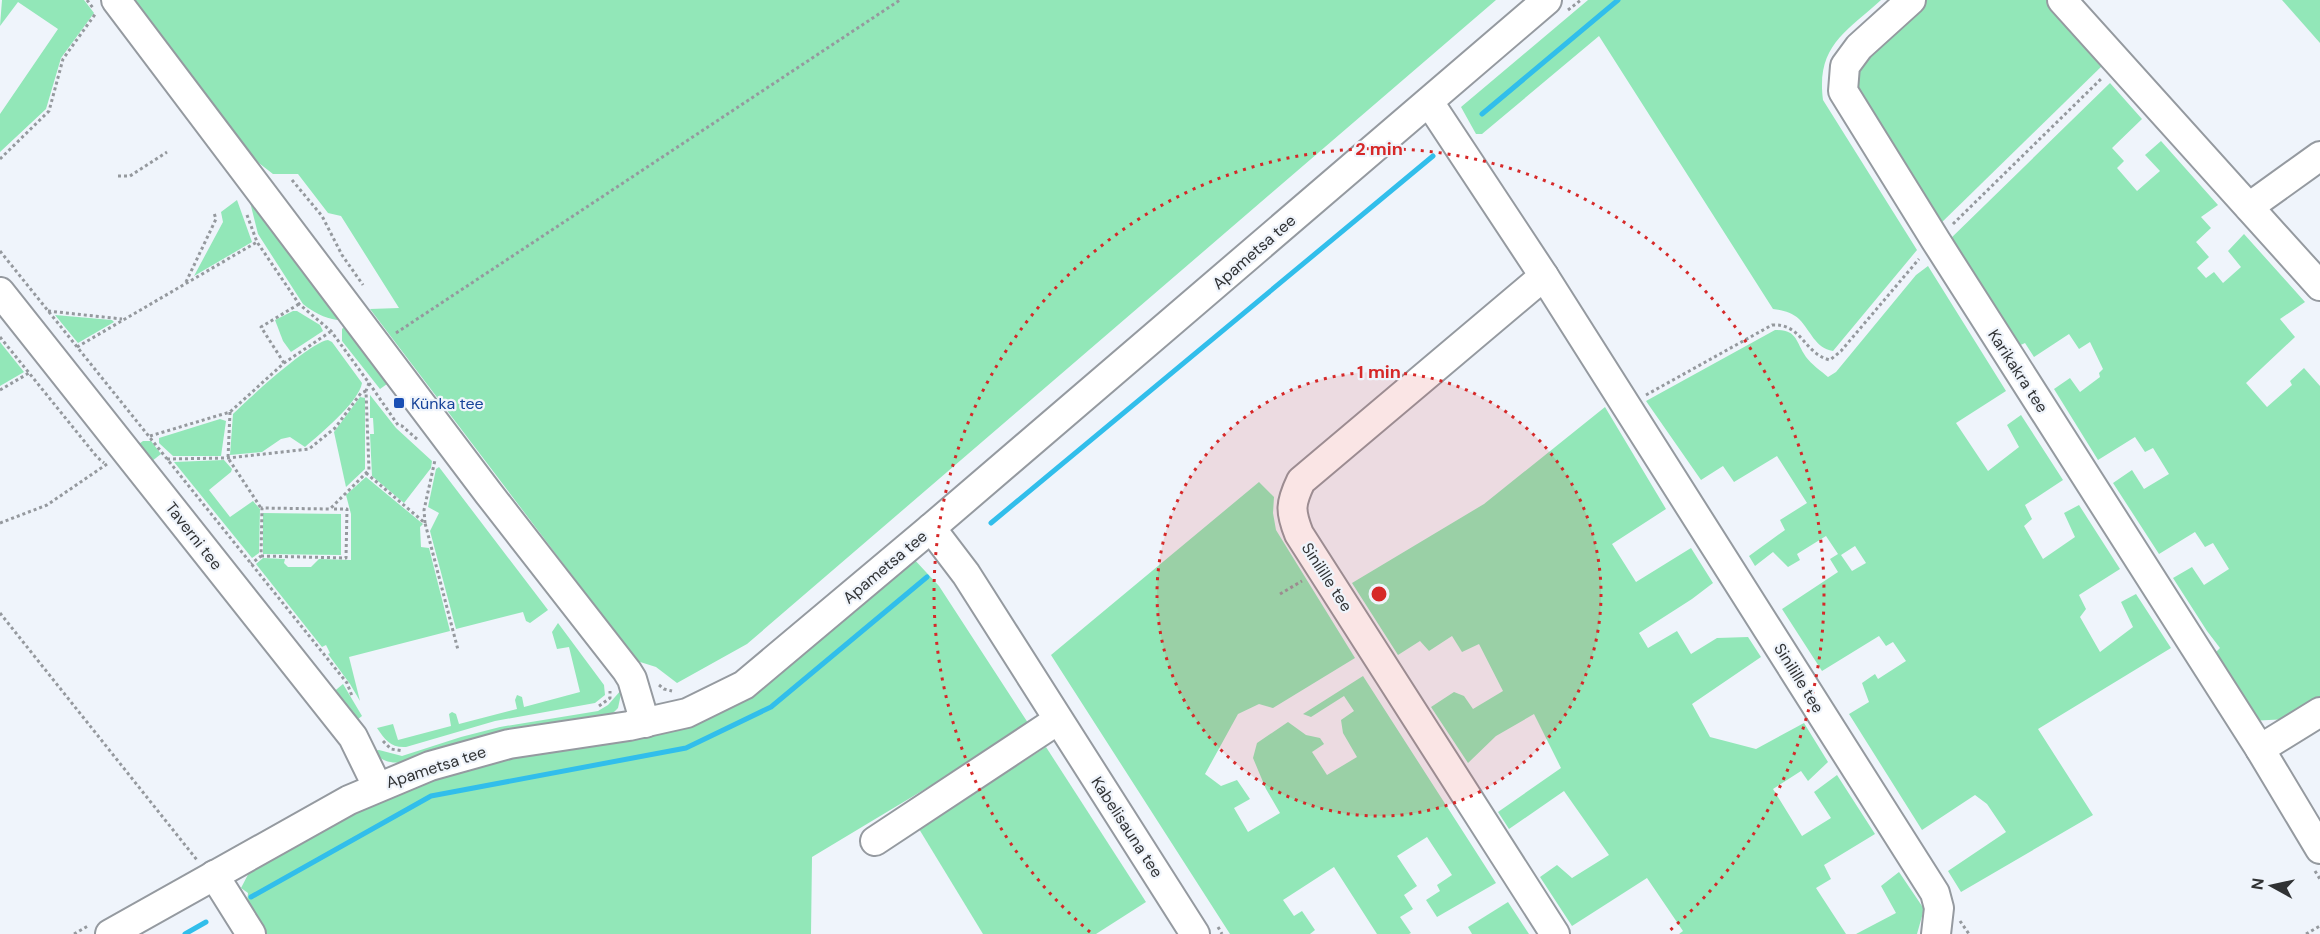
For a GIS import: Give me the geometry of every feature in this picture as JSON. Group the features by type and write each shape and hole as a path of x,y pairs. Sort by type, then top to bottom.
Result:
{"street":[{"path":"116,0 322,272 360,302 377,346 443,449"},
{"name":"Karikakra tee","path":"1911,0 1859,47 1845,66 1843,91 2260,749 2320,849"},
{"path":"2062,0 2320,286"},
{"name":"Apametsa tee","path":"101,928 207,869 377,786 430,766 509,744 645,723 687,713 744,686 1428,102 1555,7"},
{"name":"Sinilille tee","path":"1428,102 1544,276 1935,893 1946,925"},
{"path":"2249,207 2320,156"},
{"name":"Sinilille tee","path":"1544,276 1301,481 1294,495 1292,515 1299,534 1555,934"},
{"name":"Taverni tee","path":"0,292 353,736 377,786"},
{"path":"360,302 388,380 419,421 627,671 632,679 645,723"},
{"name":"Kabelisauna tee","path":"931,528 966,574 1195,934"},
{"path":"2260,749 2320,712"},
{"path":"875,841 1058,720"},
{"path":"207,869 251,934"}],"path":[{"path":"0,159 49,111 63,59 96,13 87,0"},
{"path":"377,346 900,0"},
{"path":"1555,7 1581,0"},
{"path":"1626,406 1772,324 1782,324 1793,329 1821,358 1830,360 1841,351 1936,241 2118,62"},
{"path":"118,176 130,176 147,168 167,152"},
{"path":"0,337 97,457 127,450 230,412 284,363 331,331 360,302 342,255 322,216 292,180"},
{"path":"246,210 257,242 299,304 331,331 369,384 366,391 369,470 330,509"},
{"path":"186,284 216,219 214,213"},
{"path":"77,347 257,242"},
{"path":"0,251 77,347 127,450"},
{"path":"284,363 261,327 299,304"},
{"path":"48,311 124,319"},
{"path":"0,390 29,373"},
{"path":"0,523 47,506 127,450 167,459 228,458 309,449 334,428 361,393 366,391"},
{"path":"230,412 228,458 262,508 261,556"},
{"path":"443,449 424,510 425,523 458,650"},
{"path":"167,459 347,683 357,704"},
{"path":"366,473 425,523"},
{"path":"251,564 261,556 346,558 346,509 262,508"},
{"path":"1280,594 1309,578"},
{"path":"0,613 207,869"},
{"path":"381,740 391,749 406,751"},
{"path":"1946,925 1969,934"},
{"path":"2306,934 2320,926"},
{"path":"74,934 101,928"}],"green space":[{"path":"2,0 84,0 94,13 61,58 46,109 0,152 0,114 58,29 18,2 0,26"},
{"path":"129,0 1496,0 747,644 677,683 656,667 637,661 370,309 399,308 341,216 328,213 298,174 273,174 250,156"},
{"path":"1588,0 1881,0 1845,31 1829,53 1824,66 1823,100 1917,250 1833,351 1817,343 1796,317 1773,309 1599,36 1482,134 1476,134 1461,107"},
{"path":"1927,0 2052,0 2106,62 1937,227 1855,85 1860,63"},
{"path":"2282,0 2320,0 2320,43"},
{"path":"2110,83 2142,119 2112,148 2124,161 2117,168 2137,191 2160,171 2145,155 2161,141 2218,205 2201,217 2211,228 2196,242 2209,257 2197,268 2206,278 2214,272 2223,283 2241,267 2228,251 2244,234 2305,302 2280,319 2295,337 2246,383 2267,407 2292,385 2290,381 2304,368 2320,386 2320,699 2288,719 2250,721 2211,657 2220,648 2173,578 2192,567 2204,585 2229,569 2213,543 2205,547 2195,532 2159,554 2113,483 2132,470 2144,489 2169,474 2153,448 2145,452 2135,437 2098,460 2054,389 2070,378 2080,392 2100,377 2099,373 2103,369 2090,342 2079,349 2069,334 2034,357 2025,343 2014,348 1947,242"},
{"path":"237,200 252,242 194,276 223,222 221,212"},
{"path":"250,202 274,234 283,238 280,242 330,307 338,307 344,315 337,320 332,319 303,304 258,234"},
{"path":"1928,266 2006,391 1956,423 1988,471 2019,447 2007,425 2021,415 2063,480 2025,505 2032,519 2024,526 2043,559 2075,537 2064,513 2079,505 2120,569 2079,595 2086,609 2080,617 2100,652 2133,627 2121,602 2136,594 2171,648 2038,729 2093,815 1961,892 1948,871 2006,832 1987,804 1975,795 1922,830 1849,714 1869,702 1862,683 1875,674 1878,679 1906,661 1893,642 1886,646 1879,636 1822,671 1782,609 1838,572 1830,559 1838,554 1826,536 1797,554 1800,560 1788,567 1773,552 1755,566 1749,556 1785,530 1780,520 1807,503 1777,456 1734,482 1723,466 1701,480 1646,401 1775,330 1792,334 1808,360 1828,377 1836,372 1916,275","holes":["1855,546 1866,563 1852,571 1841,555"]},
{"path":"297,311 320,325 323,331 291,352 283,341 275,320"},
{"path":"55,315 112,320 114,322 78,343"},
{"path":"349,322 363,340 387,384 380,389 342,341 342,329"},
{"path":"328,340 332,342 362,383 347,408 305,447 290,437 281,439 262,452 230,455 233,414 294,360 319,343"},
{"path":"0,342 24,372 0,386"},
{"path":"370,395 396,428 432,461 431,468 404,503 372,476 370,434 374,434 373,418 370,418"},
{"path":"360,397 365,398 365,469 346,487 334,432"},
{"path":"1605,407 1666,509 1612,544 1636,582 1691,548 1713,583 1639,633 1648,648 1677,631 1691,654 1717,638 1748,637 1761,657 1692,704 1710,737 1756,749 1804,723 1828,762 1808,781 1801,771 1773,789 1802,836 1831,818 1814,792 1837,775 1875,834 1824,865 1831,879 1816,888 1846,934 1679,934 1683,931 1647,878 1572,926 1540,877 1557,865 1572,878 1609,855 1564,791 1509,829 1498,812 1561,768 1534,714 1496,736 1468,763 1431,707 1454,692 1464,696 1473,709 1503,691 1479,644 1462,652 1452,636 1429,651 1420,641 1398,655 1352,583 1484,504"},
{"path":"220,419 226,421 221,456 173,456 159,443 159,438"},
{"path":"143,441 151,441 161,454 147,465 132,449"},
{"path":"224,460 232,469 231,472 209,490 230,517 253,501 260,509 259,553 252,558 174,462"},
{"path":"439,467 548,610 530,623 526,621 523,612 456,629 430,531 439,513 428,507 436,469"},
{"path":"366,477 423,524 420,527 421,547 429,548 450,631 349,657 360,701 328,654 330,653 326,645 322,647 256,564 263,558 285,559 284,563 288,567 311,567 319,559 351,560 351,514 346,495"},
{"path":"1259,482 1274,497 1273,513 1276,530 1355,658 1273,708 1259,704 1238,714 1205,774 1221,786 1237,780 1250,799 1234,808 1248,832 1280,813 1266,789 1253,758 1257,743 1288,722 1306,735 1320,738 1324,744 1312,752 1327,775 1357,757 1343,733 1341,720 1354,711 1344,696 1311,717 1303,714 1363,676 1496,883 1437,917 1426,900 1440,891 1437,885 1452,875 1427,837 1397,856 1417,886 1404,895 1413,909 1400,917 1411,933 1409,934 1377,934 1334,867 1283,900 1294,916 1302,911 1315,930 1310,934 1230,934 1051,655"},
{"path":"263,513 341,514 341,555 263,554"},
{"path":"912,557 939,586 1030,726 812,857 811,934 259,934 246,913 248,893 241,888 253,865 391,793 476,763 684,729 733,707 777,676"},
{"path":"558,623 604,685 605,695 595,703 495,721 406,747 396,746 389,742 377,728 393,724 398,740 451,726 449,714 452,712 456,714 459,724 517,709 515,700 517,695 522,697 524,707 580,692 569,647 557,649 552,632"},
{"path":"343,684 362,716 353,723 331,694"},
{"path":"622,689 618,708 611,715 405,763 387,761 372,751 379,750 402,756 500,727 598,711 608,705"},
{"path":"1046,747 1146,902 1096,934 983,934 919,829"},
{"path":"1899,872 1924,909 1917,934 1856,934 1896,913 1881,886"},
{"path":"1508,902 1529,934 1472,934 1468,927"}],"waterway":[{"path":"1482,114 1618,0"},
{"path":"991,523 1433,156"},
{"path":"251,897 431,796 686,748 771,707 927,577"},
{"path":"185,934 206,922"}],"place":[{"name":"Künka tee","path":"399,403"}]}
